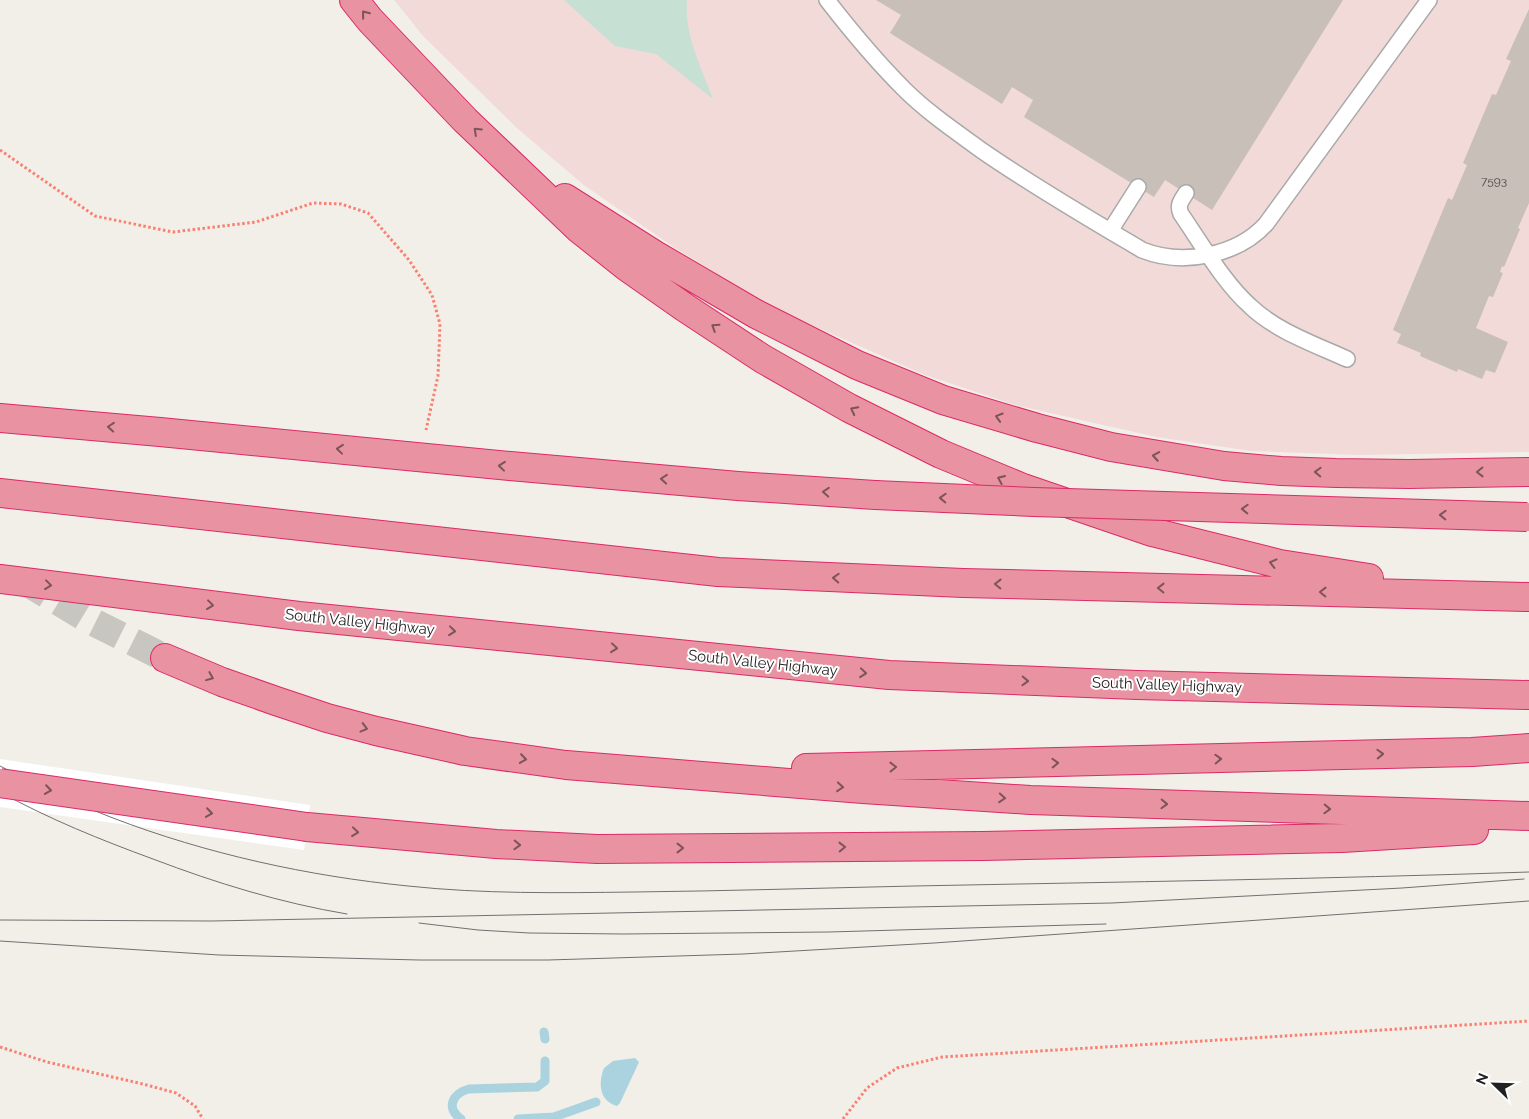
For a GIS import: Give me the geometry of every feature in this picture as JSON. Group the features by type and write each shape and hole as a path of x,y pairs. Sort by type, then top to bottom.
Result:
{"highway":[{"path":"354,0 370,20 465,120 578,228 627,267 684,307 763,359 841,403 941,454 1023,488 1152,532 1280,564 1477,595"},
{"path":"512,165 655,255 756,314 857,364 943,400 1037,428 1112,447 1224,466 1336,473 1529,472"},
{"path":"0,418 510,466 738,486 874,495 1034,502 1528,517"},
{"path":"0,493 718,572 963,583 1529,596"},
{"name":"South Valley Highway","path":"0,579 300,616 889,675 1136,685 1529,695"},
{"path":"165,658 222,682 327,718 465,751 566,765 863,789 1030,800 1529,816"},
{"path":"652,771 988,765 1452,753 1529,748"},
{"path":"0,783 307,827 496,844 606,849 983,846 1322,838 1529,826"}],"lane":[{"path":"827,0 863,44 905,90 930,112 1000,164 1142,250 1158,255 1194,258 1210,256 1246,241 1266,224 1429,0"},
{"path":"1110,231 1138,187"},
{"path":"1186,193 1179,203 1180,211 1210,256 1241,297 1262,315 1285,330 1347,359"}],"path":[{"path":"0,150 94,216 173,232 256,222 313,203 341,204 368,213 409,260 432,295 440,324 438,376 420,457"},
{"path":"843,1119 867,1088 897,1068 942,1057 1529,1022"},
{"path":"0,1047 47,1062 143,1084 176,1094 195,1106 203,1119"}],"shaded area":[{"path":"394,0 1529,0 1529,452 1360,455 1251,451 1156,437 1015,405 925,375 773,308 675,248 585,186 518,129 424,37"}],"green space":[{"path":"564,0 687,0 688,25 691,38 713,99 656,54 615,46"}],"water":[{"path":"635,1058 639,1062 620,1103 617,1106 611,1104 601,1091 604,1068 613,1061"}],"pier":[{"path":"0,759 310,805 304,850 0,807"}],"building":[{"path":"876,0 1343,0 1212,210 1165,180 1154,197 1024,117 1033,100 1012,87 1002,104 890,33 901,15"},
{"path":"1529,9 1529,203 1504,267 1502,266 1500,272 1503,273 1493,297 1489,296 1476,328 1508,342 1495,373 1486,370 1482,379 1458,369 1457,372 1420,356 1421,353 1397,343 1401,334 1393,330 1448,198 1452,200 1467,165 1463,163 1492,94 1496,95 1511,61 1506,59"}],"waterway":[{"path":"544,1032 545,1039"},
{"path":"461,1119 456,1115 452,1106 455,1097 463,1091 469,1089 537,1087 545,1081 545,1061"},
{"path":"518,1119 554,1117 596,1102"}],"tunnel":[{"path":"23,580 89,620 165,658"}],"tram line":[{"path":"0,766 56,794 113,818 221,853 296,870 370,882 436,889 577,893 669,892 1529,872"},
{"path":"0,792 75,829 177,868 273,898 347,914"},
{"path":"0,920 212,921 1112,903 1402,888 1524,879"},
{"path":"0,941 219,955 419,960 548,960 743,954 934,943 1529,901"},
{"path":"419,923 478,930 529,933 623,934 829,932 1106,924"}]}
